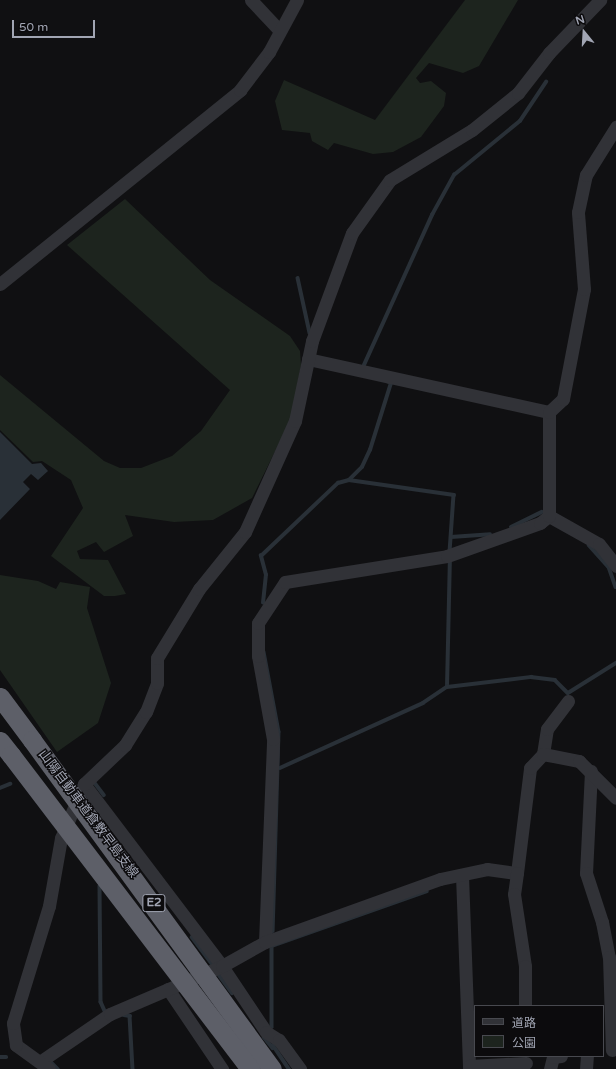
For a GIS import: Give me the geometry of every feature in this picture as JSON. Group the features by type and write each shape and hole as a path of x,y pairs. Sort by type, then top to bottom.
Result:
{"highway":[{"name":"山陽自動車道倉敷早島支線","path":"0,697 272,1069"},
{"name":"山陽自動車道倉敷早島支線","path":"5,748 250,1069"}],"street":[{"path":"251,0 280,31"},
{"path":"0,284 230,99 256,72 297,0"},
{"path":"517,873 487,869 440,879 265,942 222,966 110,1014 45,1065 16,1044 13,1023 49,906 60,838 84,784 124,745 146,712 157,683 157,658 199,589 244,532 295,421 308,359 352,233 390,180 472,130 518,93 553,48 600,0"},
{"path":"265,942 273,739 258,656 258,623 285,582 450,555 540,524 549,516 549,412 564,399 584,290 578,212 584,182 616,127"},
{"path":"308,359 549,412"},
{"path":"549,516 599,544 616,566"},
{"path":"526,1005 525,966 514,894 530,768 543,754 547,729 568,700"},
{"path":"543,754 579,761 591,771 616,798"},
{"path":"591,771 586,873 611,938 610,1050"},
{"path":"84,784 222,966 266,1032 279,1040 300,1069"},
{"path":"462,875 469,1067 526,1063"},
{"path":"168,990 222,1069"},
{"path":"550,1069 553,1057"},
{"path":"586,1069 587,1057"}],"green space":[{"path":"465,0 518,0 479,66 463,73 429,63 416,78 420,83 431,81 446,93 444,106 421,137 393,152 373,154 334,143 328,150 312,141 310,133 282,130 275,101 284,80 375,120"},
{"path":"125,199 210,280 290,336 300,351 301,365 291,419 252,498 213,520 174,522 125,515 133,536 104,552 96,542 77,551 80,559 108,560 126,594 104,596 51,556 83,508 71,480 42,461 33,462 0,430 0,375 104,461 120,468 141,468 172,456 201,431 230,390 67,245"},
{"path":"0,575 38,581 56,589 60,582 90,587 87,608 111,683 98,723 57,752 0,670"}],"shaded area":[{"path":"0,432 32,464 41,463 48,471 38,480 31,474 23,482 30,489 0,520"}],"waterway":[{"path":"364,365 432,215 454,175 520,121 546,82"},
{"path":"298,278 310,333"},
{"path":"349,480 362,467 370,450 391,383 388,382"},
{"path":"263,603 266,575 261,556 338,483 349,480 454,495 450,552"},
{"path":"511,527 542,512"},
{"path":"451,537 490,534"},
{"path":"589,545 609,567 616,587"},
{"path":"447,687 450,558"},
{"path":"264,652 279,732 273,931"},
{"path":"280,768 423,703 447,687 531,677 555,680 568,693 616,663"},
{"path":"95,783 104,795"},
{"path":"0,788 10,784"},
{"path":"100,886 101,1002 106,1013"},
{"path":"272,946 427,891"},
{"path":"192,937 212,964"},
{"path":"272,945 272,1027"},
{"path":"217,972 232,993"},
{"path":"124,1015 130,1016 133,1069"},
{"path":"264,1037 273,1048"},
{"path":"273,1045 289,1069"},
{"path":"0,1057 6,1057"},
{"path":"50,1061 58,1069"}]}
